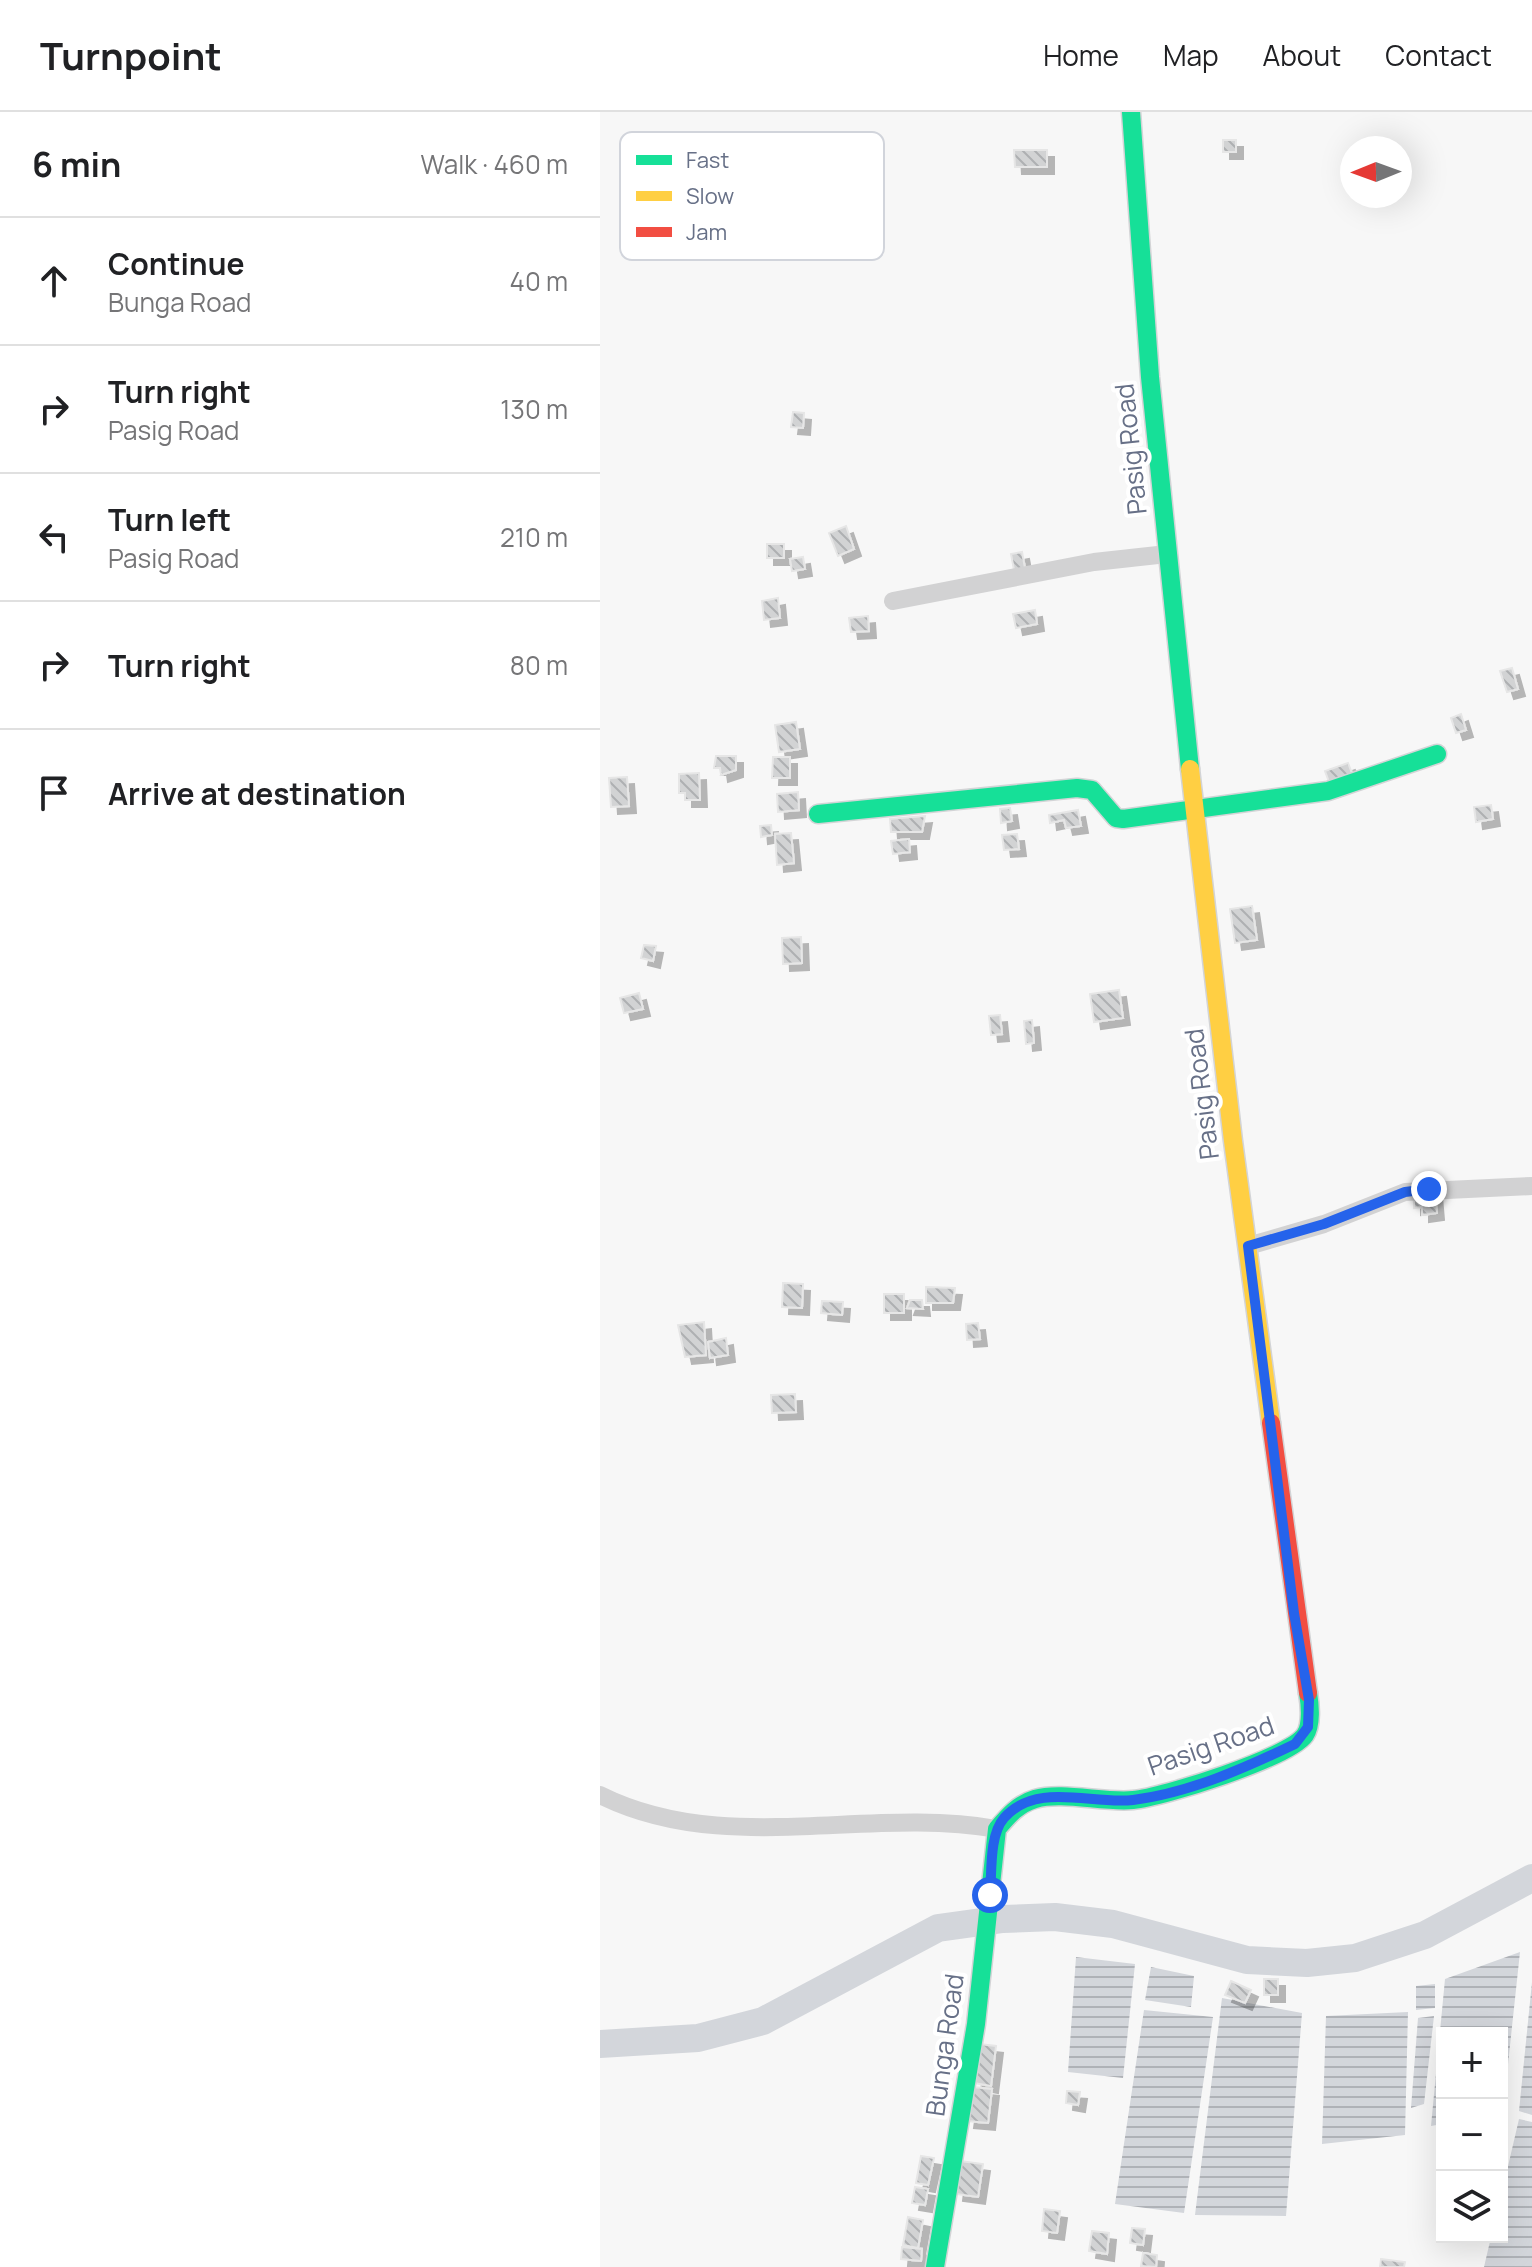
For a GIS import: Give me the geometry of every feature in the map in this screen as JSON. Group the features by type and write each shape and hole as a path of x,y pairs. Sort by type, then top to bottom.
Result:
{"street":[{"name":"Pasig Road","path":"997,1829 1016,1808 1037,1798 1134,1800 1212,1780 1295,1744 1308,1727 1309,1700 1294,1613 1195,811 1167,554 1131,112"},
{"path":"893,601 1094,562 1167,554"},
{"path":"818,814 1077,788 1092,790 1116,818 1123,819 1328,791 1437,754"},
{"path":"1248,1246 1324,1224 1405,1192 1532,1186"},
{"path":"600,1795 648,1816 702,1826 933,1820 997,1829"},
{"name":"Bunga Road","path":"935,2267 984,1961 997,1829"}],"shaded area":[{"path":"1520,1952 1508,2064 1508,2027 1440,2027 1445,1979"},
{"path":"1076,1957 1135,1964 1123,2078 1068,2072"},
{"path":"1151,1967 1194,1976 1191,2007 1145,2000"},
{"path":"1532,1982 1532,2115 1519,2111"},
{"path":"1435,1984 1435,2008 1416,2010 1416,1986"},
{"path":"1222,1998 1302,2013 1286,2216 1195,2215"},
{"path":"1144,2010 1213,2017 1184,2213 1115,2204"},
{"path":"1408,2012 1405,2135 1322,2144 1326,2016"},
{"path":"1434,2016 1424,2104 1411,2108 1418,2018"},
{"path":"1436,2074 1436,2125 1431,2126"},
{"path":"1519,2119 1532,2122 1532,2267 1484,2267 1490,2243 1508,2243 1508,2166"}],"building":[{"path":"1223,140 1236,140 1236,152 1223,152"},
{"path":"1014,150 1047,150 1047,167 1015,167"},
{"path":"793,412 804,413 803,428 791,427"},
{"path":"846,526 854,549 838,556 829,533"},
{"path":"767,544 784,544 784,558 767,558"},
{"path":"1022,552 1025,568 1014,570 1011,554"},
{"path":"803,557 805,569 792,571 790,559"},
{"path":"778,598 780,618 764,620 762,601"},
{"path":"1035,610 1037,624 1016,628 1013,614"},
{"path":"868,616 869,631 851,632 849,618"},
{"path":"1512,668 1518,689 1507,692 1500,671"},
{"path":"1461,714 1466,730 1456,733 1451,718"},
{"path":"796,722 800,749 779,752 775,725"},
{"path":"716,756 736,756 736,770 721,775 720,768 714,768"},
{"path":"773,757 790,757 790,778 772,778"},
{"path":"1348,763 1355,781 1332,790 1325,771"},
{"path":"699,773 700,800 685,800 685,793 679,793 679,774"},
{"path":"627,777 629,806 611,807 609,778"},
{"path":"798,792 799,810 778,812 777,794"},
{"path":"1491,805 1493,819 1476,822 1474,807"},
{"path":"1010,808 1012,821 1001,823 1000,809"},
{"path":"1078,810 1081,826 1066,828 1064,820 1050,823 1049,815"},
{"path":"925,816 922,832 891,832 890,819"},
{"path":"771,825 772,835 761,837 760,826"},
{"path":"791,833 794,863 777,865 775,834"},
{"path":"1017,834 1019,849 1004,850 1002,835"},
{"path":"909,839 910,852 893,854 891,841"},
{"path":"1252,906 1257,940 1235,943 1230,909"},
{"path":"801,937 802,963 783,964 782,938"},
{"path":"644,945 656,946 653,961 641,958"},
{"path":"1119,990 1123,1018 1094,1022 1090,994"},
{"path":"639,993 643,1009 624,1013 620,998"},
{"path":"1000,1015 1002,1034 991,1035 989,1016"},
{"path":"1032,1020 1034,1043 1026,1044 1024,1021"},
{"path":"1435,1190 1437,1213 1422,1215 1422,1207 1414,1208 1414,1200"},
{"path":"783,1283 803,1284 802,1308 782,1307"},
{"path":"926,1287 955,1288 953,1303 926,1303"},
{"path":"884,1294 904,1294 904,1313 884,1313"},
{"path":"910,1300 922,1300 923,1309 907,1308"},
{"path":"822,1301 843,1302 842,1315 821,1313"},
{"path":"704,1322 706,1355 685,1357 678,1325"},
{"path":"978,1323 980,1339 967,1340 966,1324"},
{"path":"726,1338 728,1355 710,1358 708,1342"},
{"path":"795,1394 796,1412 772,1413 771,1395"},
{"path":"1264,1979 1278,1979 1278,1995 1264,1995"},
{"path":"1231,1981 1251,1990 1245,2003 1225,1995"},
{"path":"979,2044 996,2046 991,2086 974,2083"},
{"path":"972,2087 992,2089 988,2123 967,2121"},
{"path":"1067,2091 1080,2092 1078,2105 1066,2103"},
{"path":"921,2156 934,2158 928,2185 916,2183"},
{"path":"960,2161 983,2164 978,2197 956,2194"},
{"path":"915,2187 928,2189 925,2205 912,2203"},
{"path":"1044,2209 1060,2211 1057,2233 1042,2231"},
{"path":"908,2217 923,2220 918,2248 903,2245"},
{"path":"1132,2228 1145,2229 1143,2245 1130,2243"},
{"path":"1092,2231 1109,2233 1107,2254 1089,2251"},
{"path":"902,2247 922,2249 921,2261 901,2259"},
{"path":"1143,2253 1157,2255 1156,2267 1141,2266"},
{"path":"1381,2259 1405,2262 1404,2267 1380,2267"}],"waterway":[{"path":"600,2044 698,2038 763,2021 938,1928 1003,1919 1055,1917 1113,1924 1247,1960 1307,1963 1355,1958 1425,1935 1532,1878"}],"traffic: fast":[{"path":"1131,112 1150,377 1190,769"},
{"path":"818,814 1077,788 1092,790 1116,818 1123,819 1328,791 1437,754"},
{"path":"935,2267 976,2024 997,1829 1018,1807 1035,1799 1058,1796 1133,1800 1196,1784 1251,1765 1276,1754 1305,1735 1310,1720 1308,1693"}],"traffic: slow":[{"path":"1190,769 1233,1141 1271,1423"}],"traffic: jam":[{"path":"1271,1423 1308,1693"}],"route":[{"path":"990,1895 997,1829 1016,1808 1037,1798 1048,1797 1134,1800 1212,1780 1295,1744 1304,1737 1308,1727 1309,1700 1294,1613 1248,1246 1324,1224 1405,1192 1429,1189"}]}
